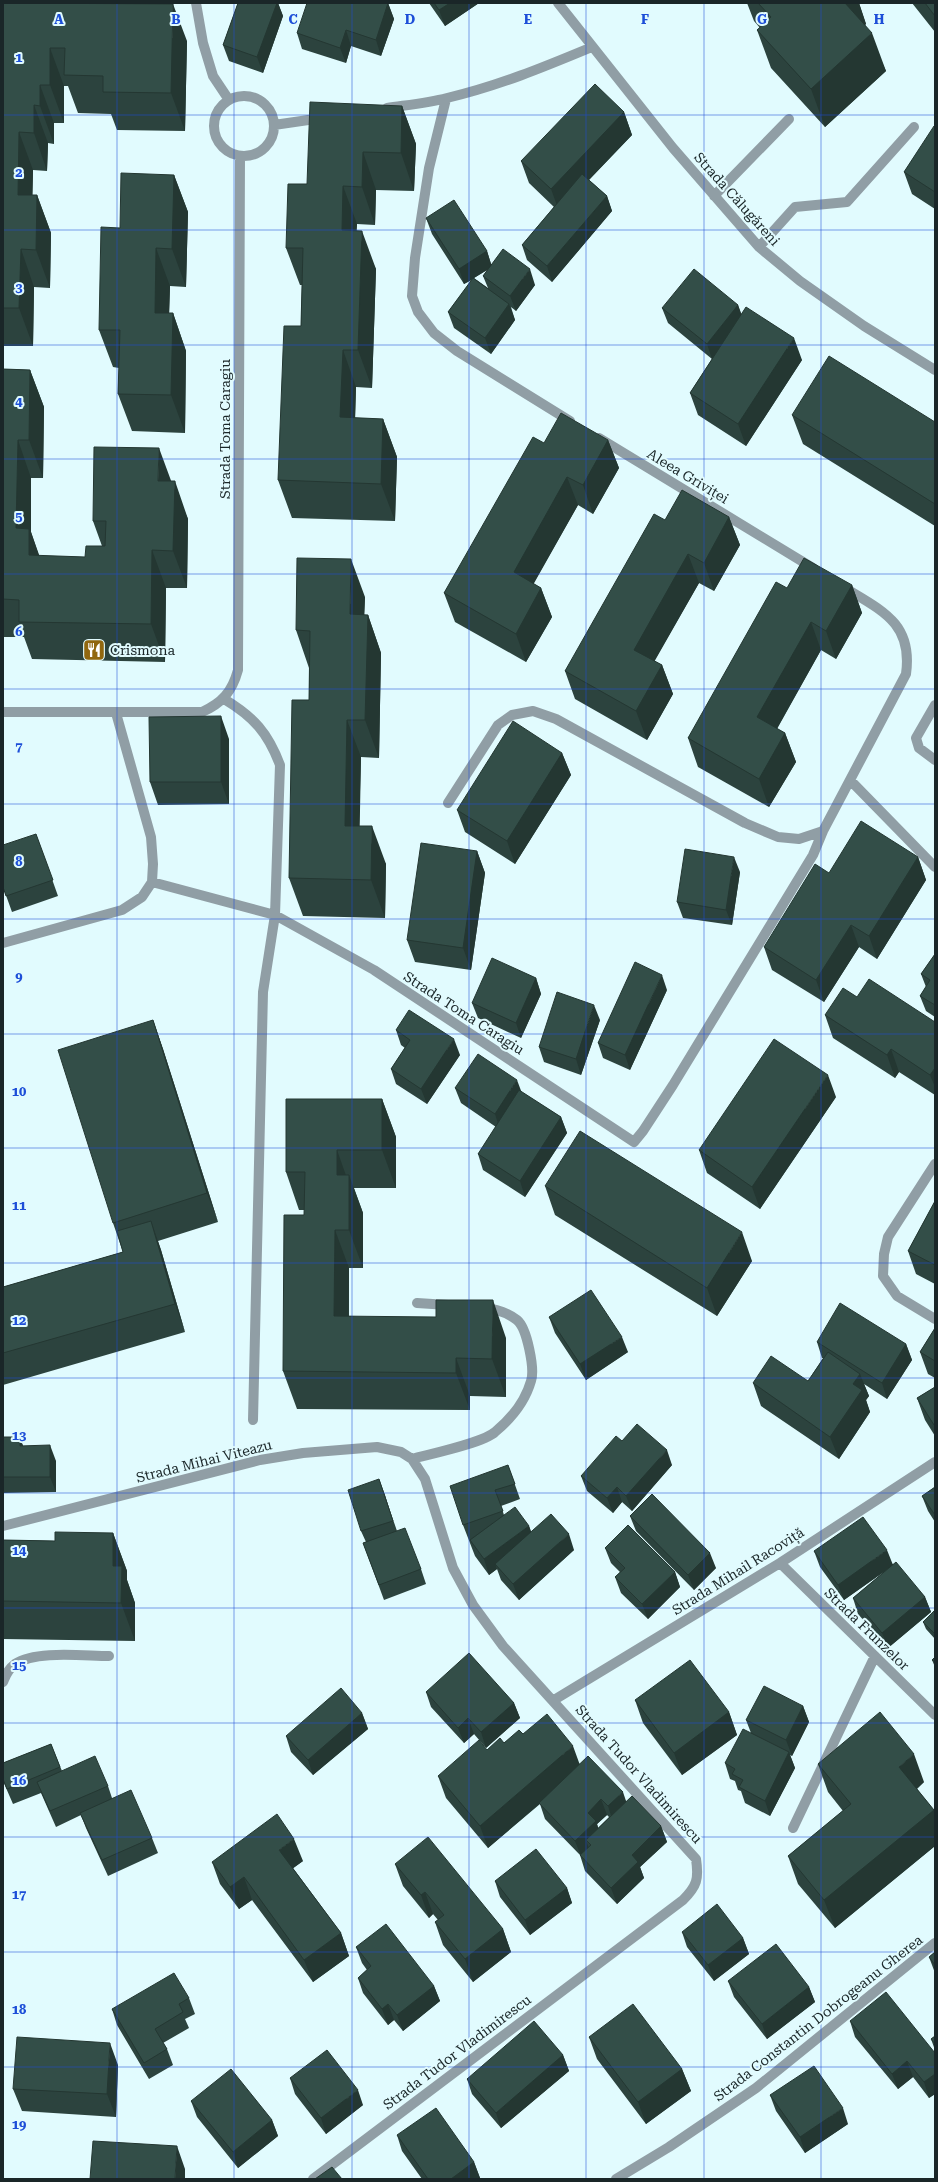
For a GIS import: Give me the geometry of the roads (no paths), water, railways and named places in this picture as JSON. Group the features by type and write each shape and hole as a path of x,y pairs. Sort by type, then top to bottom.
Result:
{"street":[{"path":"196,3 203,43 213,76 229,100"},
{"name":"Strada Călugăreni","path":"558,3 592,47 714,196 759,247 806,286 864,326 935,370"},
{"path":"376,110 446,99 529,74 592,47"},
{"path":"238,97 248,97 258,100 266,106 272,115 274,125 273,136 268,145 260,152 251,156 231,154 224,149 214,132 216,114 221,106 229,100 238,97"},
{"path":"446,99 421,211 412,279 412,296 418,312 434,332 456,351 578,426"},
{"path":"274,125 329,117"},
{"path":"714,196 789,119"},
{"path":"759,247 795,207 847,202 914,127"},
{"name":"Strada Toma Caragiu","path":"3,712 202,712 215,706 224,699 234,685 238,670 240,156"},
{"name":"Aleea Griviței","path":"592,434 820,573"},
{"path":"448,803 498,725 512,715 533,711 556,719 745,823 778,837 799,839 823,831 838,806 850,780 906,674 908,656 905,638 892,619 834,581"},
{"path":"224,699 241,709 258,724 272,743 280,765 275,915 263,992 253,1420"},
{"path":"935,705 916,738 919,748 935,760"},
{"path":"3,942 122,910 142,897 152,882 153,864 151,838 116,713"},
{"path":"850,780 935,868"},
{"name":"Strada Toma Caragiu","path":"152,882 275,915 374,970 634,1142 643,1131 673,1085 813,855 823,831"},
{"path":"935,1164 888,1237 884,1254 883,1276 897,1296 935,1319"},
{"path":"417,1303 462,1306"},
{"path":"412,1460 494,1434 520,1408 532,1380 531,1361 527,1340 518,1321 499,1309 476,1308"},
{"name":"Strada Mihai Viteazu","path":"3,1526 260,1460 303,1453 377,1447 401,1452 412,1460"},
{"name":"Strada Tudor Vladimirescu","path":"313,2179 683,1900 693,1890 698,1875 696,1859 554,1700 503,1646 473,1605 453,1568 426,1479 412,1460"},
{"name":"Strada Mihail Racoviță","path":"554,1700 780,1563 935,1462"},
{"name":"Strada Frunzelor","path":"780,1563 935,1715"},
{"path":"3,1682 8,1671 15,1664 26,1659 42,1656 109,1656"},
{"path":"793,1828 875,1656"},
{"name":"Strada Constantin Dobrogeanu Gherea","path":"616,2179 669,2147 756,2088 935,1943"}],"place":[{"name":"Crismona","path":"94,650"}]}
